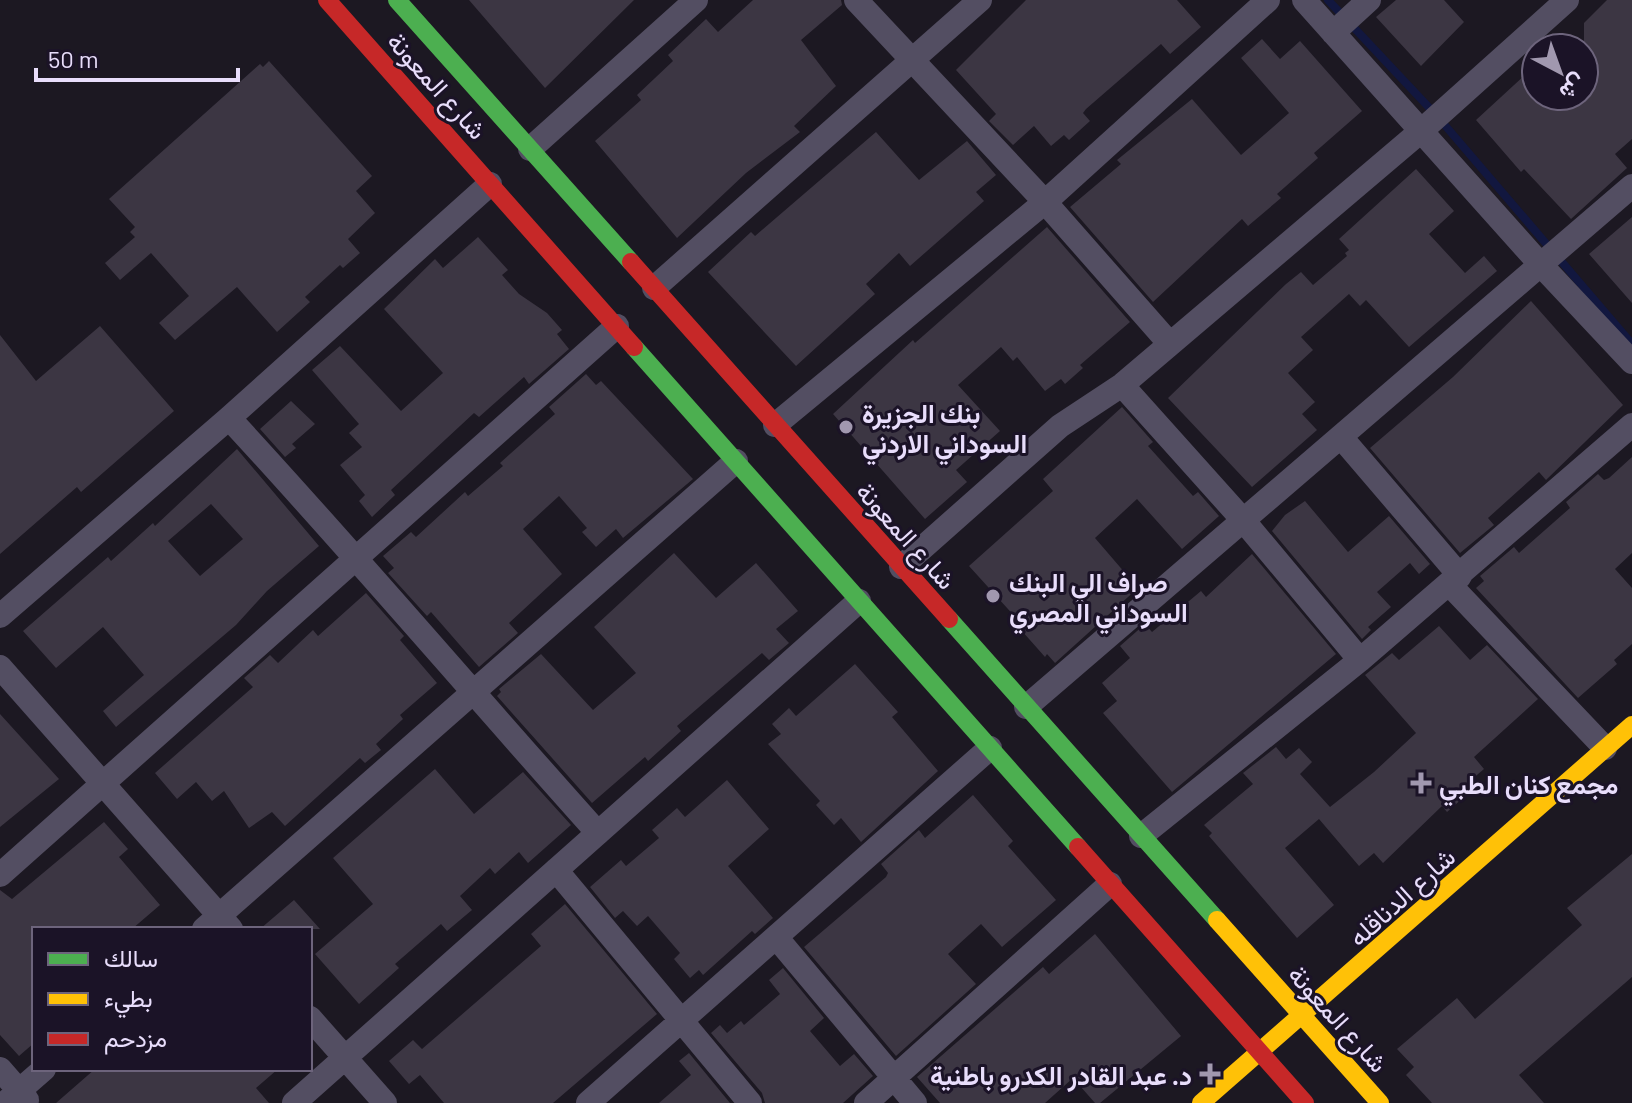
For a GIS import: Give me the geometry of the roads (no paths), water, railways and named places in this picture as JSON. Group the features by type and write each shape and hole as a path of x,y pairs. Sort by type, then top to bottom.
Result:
{"main road":[{"name":"شارع المعونة","path":"327,0 1305,1103"},
{"name":"شارع المعونة","path":"399,1 1380,1103"},
{"name":"شارع الدناقله","path":"1201,1103 1261,1054 1632,725"}],"street":[{"path":"530,149 696,0"},
{"path":"856,0 910,62 1045,202 1170,344"},
{"path":"654,288 980,0"},
{"path":"775,425 1045,202 1268,0"},
{"path":"1304,0 1632,362"},
{"path":"1333,33 1369,0"},
{"path":"901,567 1060,426 1122,385 1421,131 1567,0"},
{"path":"0,616 229,418 490,184"},
{"path":"1026,707 1632,186"},
{"path":"0,875 356,555 617,326"},
{"path":"1122,385 1243,520 1360,660"},
{"path":"229,418 356,555 474,695 598,833"},
{"path":"1141,836 1360,660 1632,425"},
{"path":"1341,437 1460,576"},
{"path":"0,667 103,783 218,925 736,461"},
{"path":"1460,576 1451,586 1605,748"},
{"path":"294,1103 859,601"},
{"path":"588,1103 990,748"},
{"path":"556,870 750,1103"},
{"path":"866,1103 1110,884"},
{"path":"776,937 915,1103"},
{"path":"312,1020 385,1103"},
{"path":"0,1069 18,1099 42,1071"}],"waterway":[{"path":"1328,0 1437,116 1632,344"}],"place":[{"name":"بنك الجزيرة السوداني الاردني","path":"846,427"},
{"name":"صراف الي البنك السوداني المصري","path":"993,596"},
{"name":"مجمع كنان الطبي","path":"1421,783"},
{"name":"د. عبد القادر الكدرو باطنية","path":"1210,1074"}]}
